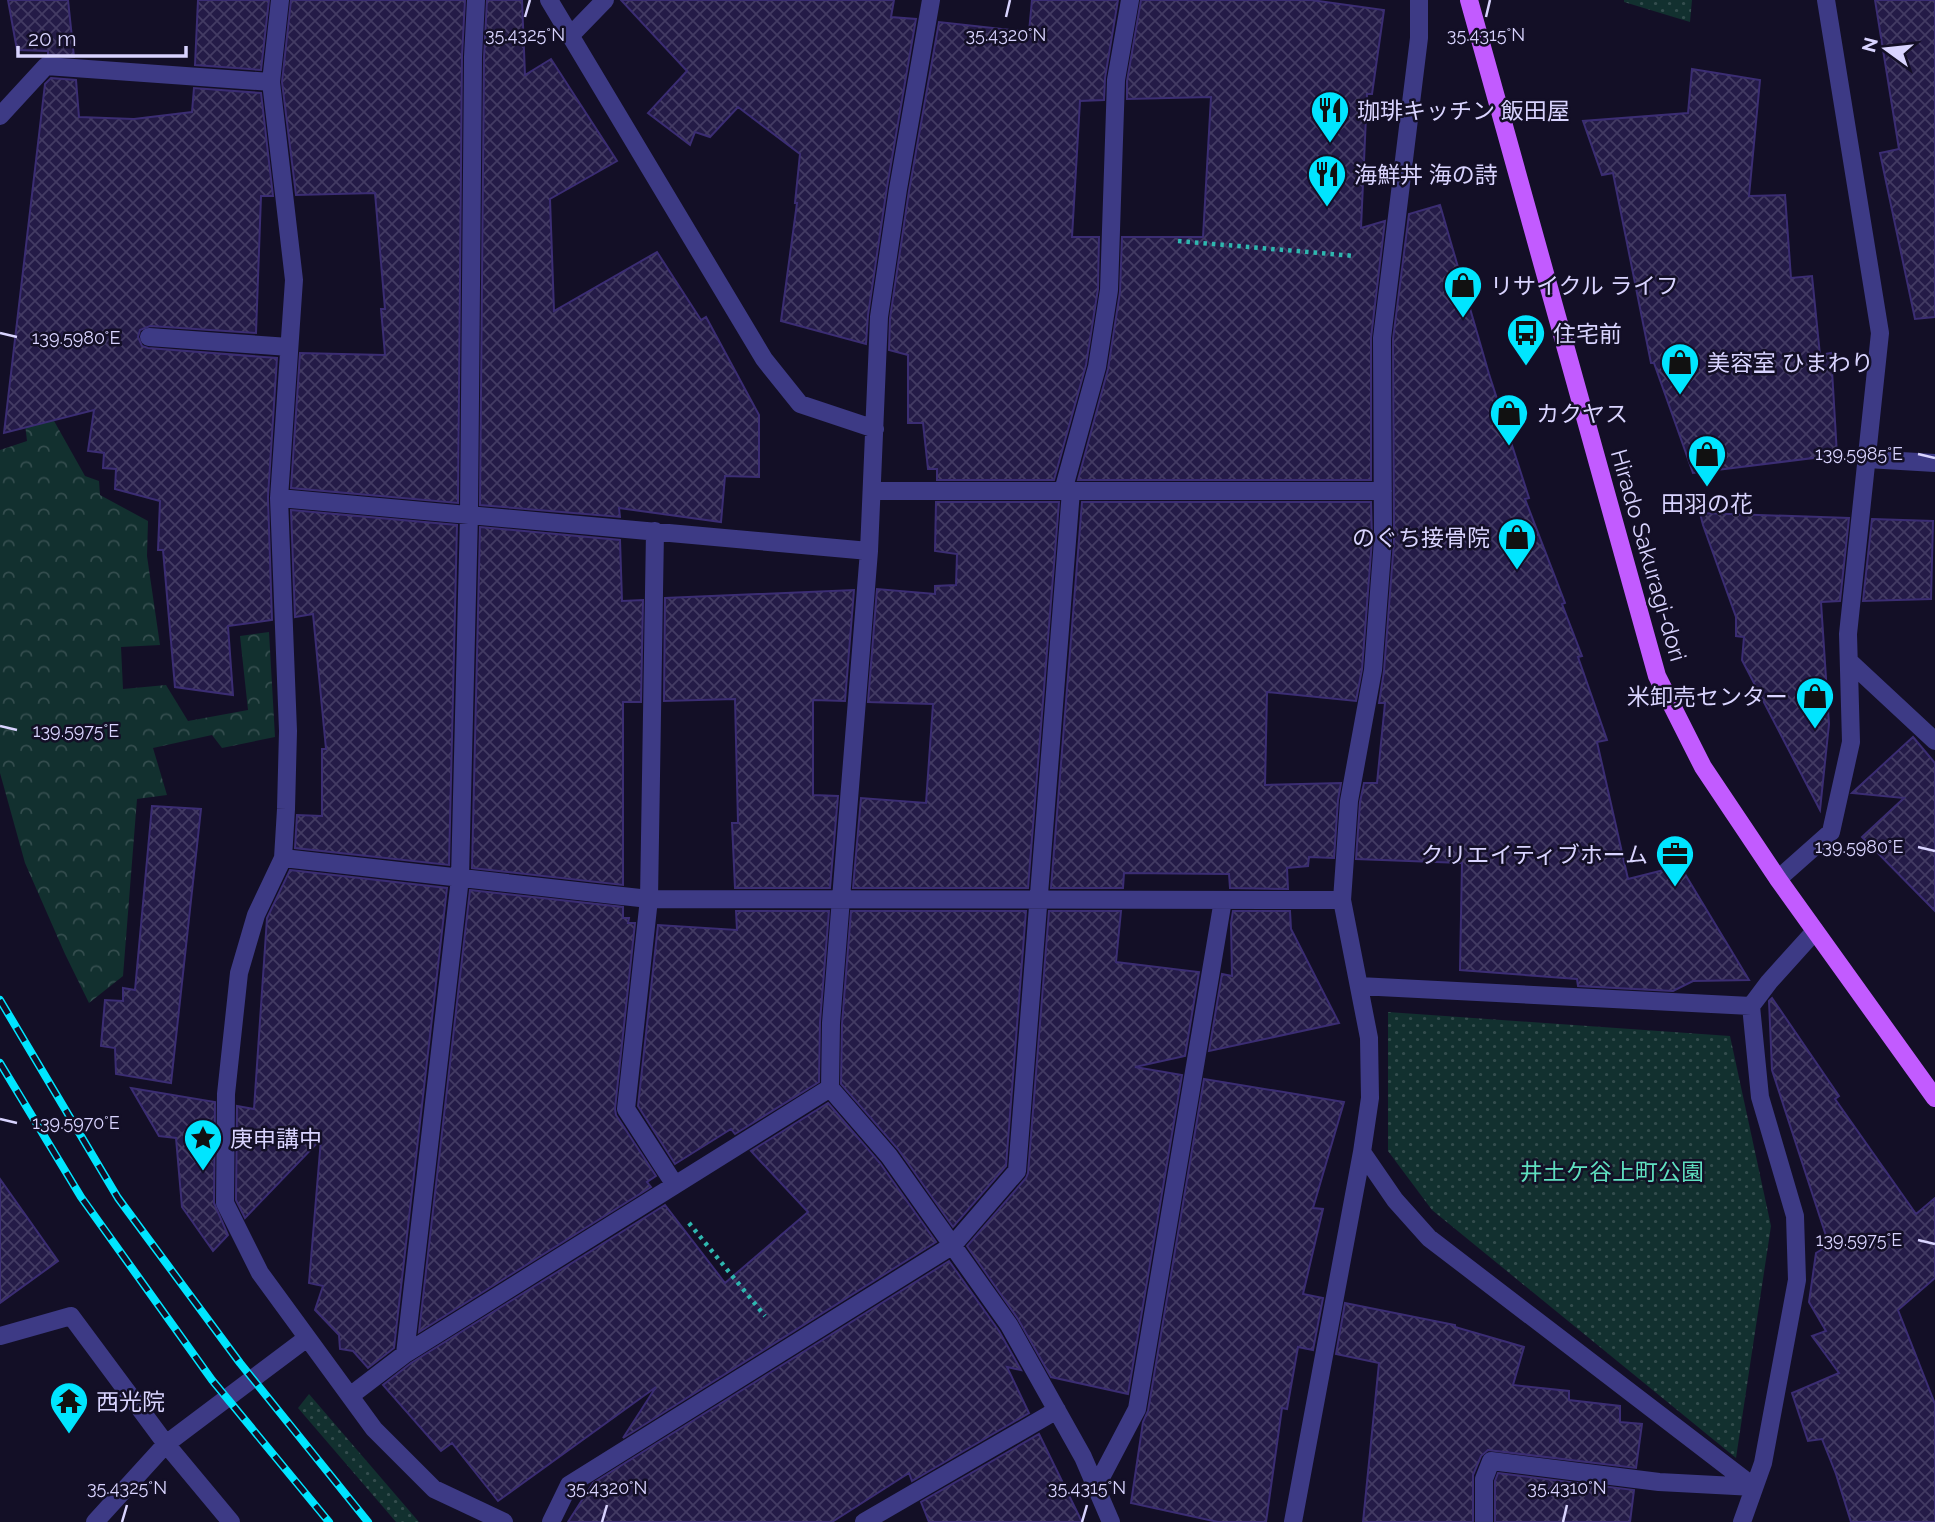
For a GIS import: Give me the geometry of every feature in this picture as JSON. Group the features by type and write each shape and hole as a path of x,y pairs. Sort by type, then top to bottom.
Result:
{"main road":[{"name":"Hirado Sakuragi-dori","path":"1469,0 1657,676 1703,767 1778,879 1935,1098"}],"street":[{"path":"280,0 271,82 294,279 279,498 288,731 286,809 283,858 256,915 239,973 226,1094 225,1203 260,1273 374,1429 434,1489 504,1522"},
{"path":"405,1354 460,878 469,514 473,57 477,0"},
{"path":"550,0 764,359 800,404 875,429"},
{"path":"572,35 605,0"},
{"path":"931,0 879,317 873,491 831,1023 830,1088 889,1156 1009,1325 1083,1457 1111,1522"},
{"path":"551,1522 569,1485 953,1245 1017,1171 1067,491 1097,367 1109,290 1116,80 1130,0"},
{"path":"1293,1522 1370,1098 1368,1038 1342,900 1349,801 1373,670 1383,540 1382,338 1419,38 1419,0"},
{"path":"1778,879 1831,832 1851,742 1848,634 1880,333 1826,0"},
{"path":"0,116 46,66 271,82"},
{"path":"149,337 289,347"},
{"path":"1867,459 1935,463"},
{"path":"873,491 1383,491"},
{"path":"279,498 869,551"},
{"path":"656,531 649,899 626,1109 670,1189"},
{"path":"1849,661 1935,741"},
{"path":"283,858 649,899 1342,900"},
{"path":"1097,1487 1137,1409 1223,900"},
{"path":"1742,1522 1763,1463 1797,1280 1795,1216 1760,1097 1751,1006 1815,931"},
{"path":"1359,986 1751,1006"},
{"path":"350,1396 405,1354 830,1088"},
{"path":"1362,1152 1395,1200 1429,1238 1754,1487"},
{"path":"0,1336 71,1316 166,1444 230,1522"},
{"path":"94,1522 166,1444 307,1338"},
{"path":"864,1522 1057,1410"},
{"path":"1484,1522 1484,1479 1492,1461 1659,1482 1754,1487"}],"path":[{"path":"1178,241 1391,259"},
{"path":"670,1189 789,1347"}],"green space":[{"path":"1692,0 1690,22 1624,2"},
{"path":"17,355 85,476 99,481 100,495 148,521 147,556 160,645 121,647 123,689 166,685 188,721 248,710 240,636 269,632 275,737 222,748 212,735 153,748 167,795 137,799 123,976 89,1003 25,863 0,773 0,450 27,441"},
{"name":"井土ケ谷上町公園","path":"1388,1012 1730,1036 1771,1226 1736,1458 1432,1210 1388,1151"},
{"path":"309,1394 419,1522 396,1522 298,1408"}],"building":[{"path":"8,0 68,0 74,57 48,55 48,51 17,50"},
{"path":"198,0 269,0 261,70 195,65"},
{"path":"291,0 465,0 462,56 458,503 291,488 300,353 385,355 381,309 385,309 375,193 296,195 282,82"},
{"path":"487,0 522,0 525,75 551,59 617,161 550,199 554,311 657,252 701,320 706,317 759,415 759,477 725,476 721,522 619,508 620,517 480,505 484,57"},
{"path":"621,0 894,0 891,17 916,19 887,187 866,344 781,321 797,203 800,154 738,107 710,137 695,132 690,145 648,113 687,71"},
{"path":"1032,0 1118,0 1104,100 1080,101 1072,237 1099,237 1098,289 1086,365 1054,480 937,480 937,469 928,469 923,423 908,423 908,355 889,350 890,318 909,191 939,22 1029,32"},
{"path":"1141,0 1311,0 1384,10 1372,94 1367,94 1361,228 1385,221 1371,338 1371,480 1078,480 1108,369 1120,292 1122,237 1203,237 1211,97 1127,99 1127,81"},
{"path":"1875,0 1935,0 1935,317 1915,319 1880,153 1899,149"},
{"path":"1692,69 1760,80 1749,196 1785,195 1791,278 1812,276 1820,355 1831,353 1837,455 1693,473 1654,363 1651,363 1613,173 1602,175 1583,121 1688,113"},
{"path":"51,78 76,80 79,117 134,119 192,112 194,88 261,93 273,196 261,196 256,333 150,326 140,330 138,337 142,346 148,348 277,358 268,497 272,620 228,626 233,695 175,687 163,550 158,550 160,501 115,489 116,469 103,468 104,453 88,451 94,410 4,433 45,84"},
{"path":"1440,205 1489,374 1529,498 1525,499 1565,603 1562,604 1582,656 1578,657 1607,740 1597,742 1628,879 1680,866 1749,980 1693,981 1673,991 1578,986 1577,979 1460,970 1462,863 1356,859 1364,783 1377,783 1385,703 1379,703 1394,541 1393,339 1409,214"},
{"path":"936,502 1059,502 1028,888 853,888 861,798 926,803 933,704 868,702 877,589 935,594 935,586 956,585 957,554 935,551"},
{"path":"1082,502 1371,502 1372,540 1362,669 1356,701 1267,692 1265,785 1341,783 1334,858 1309,857 1308,866 1287,868 1288,889 1230,888 1229,874 1124,873 1123,888 1051,888"},
{"path":"291,510 457,525 449,865 295,848 297,815 322,816 322,749 326,749 313,614 295,617"},
{"path":"1700,513 1849,518 1840,601 1821,602 1829,724 1820,810 1742,660 1744,637 1736,636 1736,617"},
{"path":"1872,519 1933,521 1931,599 1863,601"},
{"path":"480,527 620,540 622,601 643,600 641,702 623,702 623,885 472,868"},
{"path":"854,590 845,701 813,700 813,795 838,796 830,888 735,888 732,823 738,823 735,699 664,701 665,598"},
{"path":"1913,737 1935,763 1935,911 1862,837 1904,798 1852,793"},
{"path":"152,806 201,809 171,1083 116,1074 115,1048 101,1046 105,1000 123,1001 123,988 135,990"},
{"path":"290,870 447,888 394,1348 368,1368 353,1351 340,1349 339,1335 315,1310 323,1286 309,1283 321,1139 245,1218 236,1200 237,1106 254,1109 267,918"},
{"path":"470,890 623,907 623,918 629,918 628,923 635,923 615,1109 616,1115 656,1176 647,1182 651,1187 419,1332"},
{"path":"736,911 829,911 820,1022 819,1082 735,1134 731,1129 675,1164 638,1106 658,925 737,930"},
{"path":"851,911 1026,911 1006,1166 953,1227 898,1149 841,1084 842,1024"},
{"path":"1049,911 1121,911 1116,962 1199,972 1185,1056 1135,1067 1182,1075 1128,1394 1051,1377 1018,1319 967,1246 1028,1173"},
{"path":"1233,911 1290,911 1291,929 1339,1023 1209,1051 1222,974 1232,976"},
{"path":"1772,998 1839,1096 1835,1099 1916,1214 1935,1198 1935,1278 1898,1310 1935,1404 1935,1522 1851,1522 1822,1439 1808,1441 1792,1393 1839,1373 1812,1336 1826,1331 1809,1302 1816,1253 1829,1245 1772,1070 1769,1001"},
{"path":"1204,1079 1344,1102 1313,1208 1323,1209 1303,1294 1323,1298 1313,1350 1298,1347 1287,1409 1282,1408 1266,1522 1218,1522 1131,1503"},
{"path":"131,1088 215,1102 214,1203 228,1235 213,1251 182,1207 176,1138 159,1136"},
{"path":"828,1103 880,1163 936,1242 623,1438 656,1387 498,1501 452,1443 441,1451 383,1385 411,1363 665,1205 725,1283 808,1212 751,1151"},
{"path":"0,1179 58,1261 0,1303"},
{"path":"949,1261 999,1331 1021,1370 1007,1367 1029,1413 912,1481 909,1473 832,1522 568,1522 593,1483"},
{"path":"1345,1303 1455,1325 1524,1347 1513,1385 1569,1391 1569,1400 1620,1406 1620,1422 1642,1424 1636,1468 1488,1450 1481,1456 1473,1475 1473,1522 1363,1522 1379,1363 1336,1354"},
{"path":"1039,1434 1082,1522 929,1522 921,1502"},
{"path":"1498,1473 1634,1490 1630,1522 1495,1522 1495,1481"}],"railway":[{"path":"0,1000 118,1198 240,1363 368,1522"},
{"path":"0,1063 81,1197 212,1380 329,1522"}],"place":[{"name":"珈琲キッチン 飯田屋","path":"1330,144"},
{"name":"海鮮丼 海の詩","path":"1327,208"},
{"name":"リサイクル ライフ","path":"1463,319"},
{"name":"住宅前","path":"1526,367"},
{"name":"美容室 ひまわり","path":"1680,396"},
{"name":"カクヤス","path":"1509,447"},
{"name":"田羽の花","path":"1707,488"},
{"name":"のぐち接骨院","path":"1517,571"},
{"name":"米卸売センター","path":"1815,730"},
{"name":"クリエイティブホーム","path":"1675,888"},
{"name":"庚申講中","path":"203,1172"},
{"name":"西光院","path":"69,1435"}]}
